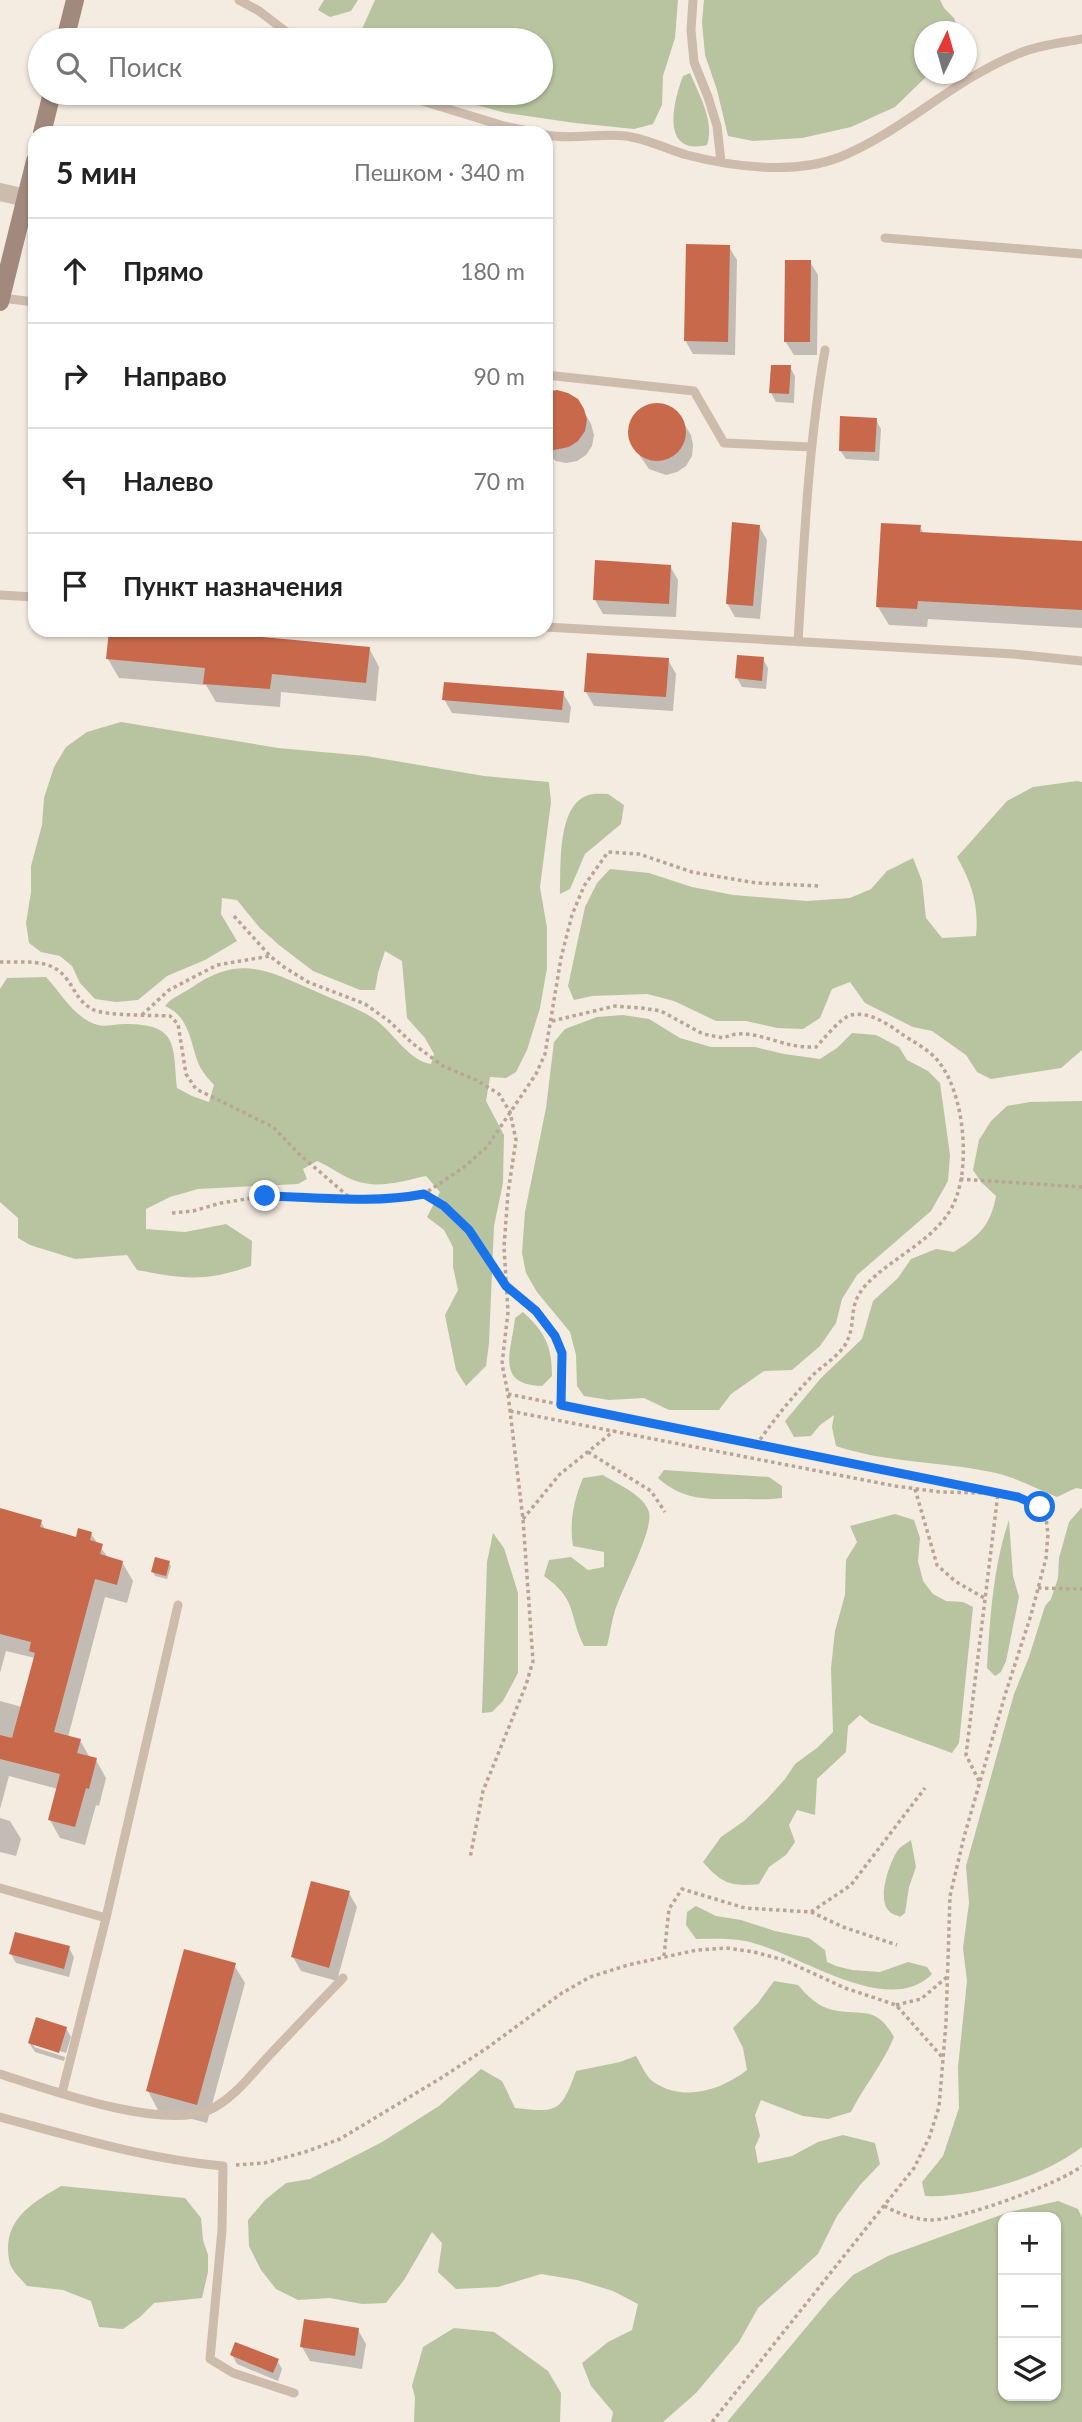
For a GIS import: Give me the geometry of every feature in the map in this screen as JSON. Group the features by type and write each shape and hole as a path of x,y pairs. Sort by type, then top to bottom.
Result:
{"street":[{"path":"68,28 75,0"},
{"path":"44,126 49,105"},
{"path":"1,300 28,190"},
{"path":"0,192 26,198"}],"lane":[{"path":"239,0 260,11 282,28"},
{"path":"693,0 691,30 694,62 717,126 721,162"},
{"path":"553,135 625,136 721,162 778,168 809,166 839,158 904,124 956,87 994,65 1020,53 1082,39"},
{"path":"435,105 503,126"},
{"path":"885,238 1082,254"},
{"path":"1,300 28,302"},
{"path":"798,642 815,402 825,350"},
{"path":"553,376 694,391 724,443 811,447"},
{"path":"0,595 28,597"},
{"path":"553,627 1082,660"},
{"path":"62,2093 106,1918 178,1605"},
{"path":"0,1888 106,1918"},
{"path":"0,2074 139,2113 166,2116 189,2115 210,2110 232,2094 343,1978"},
{"path":"0,2117 101,2145 177,2162 223,2166 222,2230 211,2359 233,2372 294,2393"}],"path":[{"path":"172,1213 265,1196 400,1198 424,1194 464,1167 487,1147 536,1074 545,1054 561,958 572,915 584,886 608,852 639,854 692,872 756,883 820,886"},
{"path":"234,916 270,956 308,982 365,1004 443,1066 477,1080 499,1094 510,1112 516,1140 504,1247 508,1312 502,1364 523,1520 533,1661 483,1791 470,1858"},
{"path":"142,1015 169,990 217,965 270,956"},
{"path":"0,961 43,963 65,976 80,1001 97,1012 170,1016 178,1024 186,1074 196,1089 273,1127 299,1154 350,1198"},
{"path":"552,1021 615,1006 642,1008 661,1011 703,1034 724,1038 731,1034 766,1037 797,1046 816,1047 841,1021 851,1015 869,1016 886,1023 938,1060 953,1088 965,1148 957,1198 948,1214 929,1233 887,1266 856,1298 851,1333 843,1348 782,1407 757,1444"},
{"path":"960,1179 1082,1187"},
{"path":"424,1194 444,1206 469,1230 506,1286 536,1311 555,1336 562,1353 561,1405"},
{"path":"508,1394 999,1493 1029,1501 1040,1507 1046,1518 1046,1558 979,1783 950,1896 939,2107 929,2138 914,2168 712,2422"},
{"path":"510,1410 915,1489 999,1493"},
{"path":"523,1520 560,1474 614,1431"},
{"path":"588,1452 650,1491 665,1512"},
{"path":"915,1489 937,1565 955,1581 986,1599"},
{"path":"979,1783 966,1755 999,1493"},
{"path":"1038,1588 1082,1589"},
{"path":"811,1912 851,1885 925,1788"},
{"path":"664,1956 669,1909 682,1889 745,1908 811,1912 844,1927 897,1945"},
{"path":"223,2166 264,2163 340,2139 441,2078 562,1993 590,1977 664,1956 726,1948 754,1952 783,1961 845,1988 896,2005 943,2058"},
{"path":"896,2005 921,1999 947,1978"},
{"path":"884,2206 905,2216 933,2220 968,2213 1047,2185 1082,2166"}],"green space":[{"path":"324,0 358,0 351,11 330,17 318,10"},
{"path":"375,0 678,0 675,38 663,76 662,105 653,124 634,129 506,113 476,105 553,105 553,28 362,28"},
{"path":"704,0 940,0 955,21 914,21 914,84 919,84 895,107 851,127 802,138 753,141 728,136 705,55 702,22"},
{"path":"690,73 708,117 707,145 692,146 682,143 676,135 676,99 683,76"},
{"path":"121,722 278,748 366,756 484,776 549,782 551,802 540,887 547,928 547,968 540,1008 527,1050 516,1072 506,1078 490,1077 486,1101 504,1135 503,1183 494,1226 486,1366 466,1386 456,1370 445,1315 458,1290 453,1267 453,1247 444,1230 427,1217 440,1192 426,1176 391,1183 365,1183 351,1179 317,1161 303,1169 307,1179 298,1184 198,1189 170,1197 146,1209 146,1229 185,1232 226,1224 252,1241 251,1266 207,1277 181,1277 137,1270 127,1255 75,1259 30,1245 18,1238 18,1218 0,1202 0,989 7,978 46,977 75,1011 98,1025 142,1025 164,1033 173,1048 177,1088 209,1102 214,1085 200,1067 185,1024 174,1011 165,1006 174,998 224,971 253,969 282,977 373,1018 407,1051 422,1061 431,1064 434,1054 425,1038 407,1018 402,961 385,951 375,990 360,990 313,971 260,928 237,900 222,898 221,914 237,941 205,960 167,976 138,1000 116,1002 95,999 80,983 72,966 60,956 41,952 29,943 26,923 31,892 31,866 42,825 44,798 54,767 66,747 87,732"},
{"path":"1082,782 1082,1050 1061,1068 991,1079 977,1072 966,1055 932,1031 913,1027 865,1003 850,982 832,989 820,1018 803,1029 777,1028 746,1021 716,1021 674,1001 647,994 592,996 574,1000 568,986 585,907 597,883 610,869 649,873 692,887 733,895 807,901 850,898 871,889 887,871 913,858 922,881 926,918 942,938 976,936 973,895 957,857 1007,801 1033,787"},
{"path":"608,794 624,805 621,824 585,854 570,889 560,894 562,839 570,813 586,796"},
{"path":"623,1015 649,1019 680,1038 711,1047 755,1047 820,1059 837,1048 852,1033 876,1035 899,1047 907,1060 928,1071 940,1083 950,1155 948,1181 931,1211 857,1275 842,1299 836,1323 820,1346 792,1370 764,1371 731,1394 719,1410 669,1410 644,1398 609,1400 584,1396 577,1386 576,1355 570,1332 537,1292 526,1273 522,1253 525,1212 546,1108 554,1042 565,1029 597,1017"},
{"path":"1082,1101 1082,1489 1076,1488 1057,1497 996,1473 856,1452 836,1446 832,1427 834,1415 811,1436 794,1437 785,1421 821,1378 862,1339 873,1301 898,1278 911,1259 936,1249 954,1252 977,1235 987,1222 996,1196 973,1170 979,1140 991,1121 1007,1106 1030,1102"},
{"path":"523,1312 537,1326 549,1348 552,1376 542,1386 527,1384 517,1379 509,1364 515,1318"},
{"path":"664,1470 769,1477 782,1486 782,1498 698,1498 668,1486 658,1478"},
{"path":"603,1475 642,1500 649,1512 649,1521 642,1547 617,1604 607,1646 584,1646 567,1600 544,1576 549,1560 571,1557 588,1570 604,1567 604,1552 573,1546 572,1529 575,1503 583,1478"},
{"path":"1082,1507 1082,2147 1048,2168 1007,2184 965,2193 925,2196 922,2182 943,2156 959,2108 958,2067 967,1981 963,1948 969,1903 966,1866 1014,1694 1045,1606 1051,1599 1058,1578 1059,1558 1069,1522"},
{"path":"895,1514 914,1520 920,1538 918,1561 923,1581 933,1594 946,1601 963,1602 973,1607 959,1743 952,1753 870,1723 860,1715 848,1726 846,1752 817,1779 815,1815 797,1810 789,1825 795,1842 786,1855 769,1867 759,1884 741,1885 727,1882 715,1875 703,1862 721,1837 744,1821 785,1779 795,1764 833,1732 831,1668 835,1631 845,1595 846,1560 857,1542 850,1526"},
{"path":"1009,1520 1013,1576 1019,1597 1006,1661 1001,1672 995,1676 987,1668 991,1612 999,1556"},
{"path":"493,1533 504,1548 518,1593 518,1673 503,1701 492,1712 482,1713 487,1562"},
{"path":"911,1840 916,1867 909,1887 905,1913 900,1917 886,1907 884,1891 894,1856"},
{"path":"696,1906 716,1916 809,1938 825,1950 827,1962 836,1966 880,1972 908,1962 927,1967 932,1974 913,1986 891,1990 840,1978 745,1941 696,1939 686,1925 687,1912"},
{"path":"774,1981 798,1985 828,2009 875,2016 894,2037 851,2112 828,2119 803,2116 761,2100 755,2115 760,2136 755,2147 758,2163 792,2156 818,2142 843,2135 875,2143 880,2164 837,2216 818,2254 758,2308 739,2342 696,2393 663,2422 611,2422 613,2412 591,2386 582,2363 608,2342 632,2330 638,2304 613,2291 577,2280 541,2274 498,2287 456,2289 438,2272 442,2243 432,2232 404,2280 386,2303 362,2304 330,2298 298,2300 276,2289 261,2270 249,2246 248,2220 265,2200 286,2183 310,2179 382,2142 439,2106 481,2069 502,2081 515,2108 529,2110 556,2107 566,2095 576,2071 636,2056 649,2078 666,2089 690,2093 714,2088 747,2070 743,2048 733,2028 758,2003"},
{"path":"61,2186 185,2198 201,2218 203,2240 208,2255 208,2272 202,2298 154,2303 123,2329 99,2327 91,2301 63,2290 27,2286 10,2264 9,2237 20,2216"},
{"path":"1058,2201 1078,2209 1082,2218 1082,2422 727,2422 853,2275 888,2256 998,2216 998,2401 1061,2401 1061,2212 1009,2212"},
{"path":"454,2328 494,2332 548,2371 561,2393 560,2422 414,2422 415,2397 412,2386 423,2347"}],"building":[{"path":"686,244 730,245 728,342 684,341"},
{"path":"785,260 811,260 810,342 784,342"},
{"path":"771,365 791,365 789,394 769,393"},
{"path":"553,391 568,393 578,399 587,420 585,431 578,441 569,447 554,450 553,450"},
{"path":"651,403 663,403 673,407 682,416 686,438 678,453 663,461 651,461 641,457 632,448 628,438 628,426 632,416 641,407"},
{"path":"840,416 877,418 875,452 839,451"},
{"path":"732,522 760,525 753,606 726,604"},
{"path":"881,523 921,525 920,532 1082,541 1082,610 918,601 917,609 876,607"},
{"path":"595,560 671,565 669,604 593,600"},
{"path":"108,637 261,637 370,647 366,683 272,674 270,689 203,684 205,668 106,659"},
{"path":"587,653 669,658 666,697 584,692"},
{"path":"737,655 764,657 762,681 735,678"},
{"path":"444,682 564,691 562,710 442,700"},
{"path":"0,1508 42,1520 40,1527 76,1537 78,1528 92,1532 90,1540 103,1544 100,1554 123,1561 117,1585 95,1579 54,1732 81,1739 77,1753 97,1758 75,1827 48,1820 60,1774 0,1759 0,1735 12,1738 35,1653 29,1651 31,1642 0,1634"},
{"path":"155,1557 170,1561 166,1576 151,1572"},
{"path":"311,1881 350,1891 329,1968 291,1957"},
{"path":"15,1932 70,1946 64,1969 9,1954"},
{"path":"184,1949 236,1963 197,2105 146,2091"},
{"path":"36,2017 67,2027 59,2053 28,2043"},
{"path":"304,2319 359,2328 355,2356 300,2347"},
{"path":"235,2342 279,2359 273,2373 230,2355"}],"route":[{"path":"265,1196 365,1199 424,1194 444,1206 469,1230 506,1286 536,1311 555,1336 562,1353 561,1405 1018,1497 1040,1507"}]}
